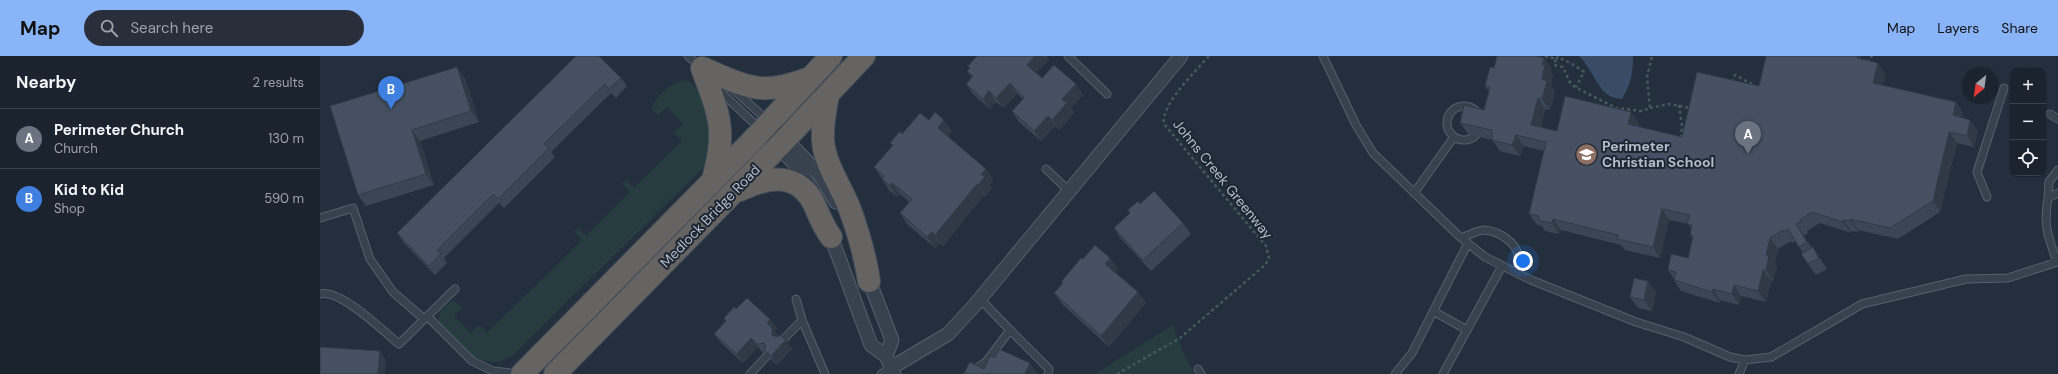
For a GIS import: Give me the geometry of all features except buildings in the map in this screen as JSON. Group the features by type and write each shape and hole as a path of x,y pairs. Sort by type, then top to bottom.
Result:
{"highway":[{"name":"Medlock Bridge Road","path":"522,374 765,126 831,56"},
{"name":"Medlock Bridge Road","path":"555,374 782,143 864,56"},
{"path":"695,62 742,85 766,89 789,86 810,78"},
{"path":"695,62 715,108 720,130 720,145 712,180"},
{"path":"828,95 823,123 823,142 829,163 849,206 863,248 869,281"},
{"path":"734,192 754,183 771,179 780,179 796,185 809,196 822,226 831,237"}],"street":[{"path":"765,126 782,143 819,174 831,193 869,281 892,340 886,356 889,372 948,334 980,298 1181,56"},
{"path":"782,143 816,196 871,345 886,356"}],"lane":[{"path":"1068,56 1107,94"},
{"path":"1323,56 1356,125 1373,153 1462,238 1485,257 1518,274 1636,322 1684,336 1730,357 1745,360 1771,357 1862,304 1966,279 2008,278 2058,263 2047,233 2044,218 2048,198 2049,182 2058,170"},
{"path":"695,62 719,84 723,94 765,126"},
{"path":"719,84 729,86 765,126"},
{"path":"1987,197 1977,172 2004,88"},
{"path":"1458,108 1471,108 1481,118 1480,130 1476,136 1470,139 1464,140 1454,137 1448,129 1448,116 1458,108"},
{"path":"2050,114 2058,119"},
{"path":"1414,193 1454,137"},
{"path":"1046,169 1069,191"},
{"path":"2048,198 2058,193"},
{"path":"320,218 353,208 370,259 393,292 426,317 472,361 493,370 522,374"},
{"path":"1462,238 1474,232 1485,230 1500,235 1513,244 1518,255 1518,274"},
{"path":"1400,372 1412,353 1468,243"},
{"path":"1443,374 1502,266"},
{"path":"320,294 333,295 350,304 399,344 455,288"},
{"path":"980,298 1049,370 1048,374"},
{"path":"796,299 802,320 825,374"},
{"path":"1433,311 1467,330"},
{"path":"782,341 802,320"},
{"path":"968,374 986,362 1010,330"},
{"path":"750,374 767,356"},
{"path":"1739,374 1745,360"}],"path":[{"name":"Johns Creek Greenway","path":"1117,374 1185,334 1265,265 1269,258 1266,246 1164,124 1163,118 1178,92 1209,56"},
{"path":"1545,56 1556,59 1558,57 1564,59 1584,72 1576,87"},
{"path":"1650,108 1647,77 1652,56"},
{"path":"1866,64 1872,56"},
{"path":"1556,59 1554,65 1563,67 1569,81 1576,87 1616,108 1642,111 1669,104 1692,108"},
{"path":"1729,88 1735,76 1757,87"},
{"path":"1679,105 1682,126 1680,144"}],"green space":[{"path":"682,80 690,82 699,91 716,135 709,158 704,167 513,355 498,362 489,362 473,356 458,344 439,324 439,316 441,311 451,301 456,302 462,308 454,316 471,333 480,325 487,333 582,240 574,231 578,228 586,236 630,192 622,183 626,180 634,188 682,141 674,133 683,123 667,107 658,115 652,109 653,104 659,96"},
{"path":"1173,325 1184,355 1195,374 1095,374"}],"water":[{"path":"1579,56 1633,56 1631,78 1622,99 1611,97 1605,93"}],"place":[{"name":"Kid to Kid","path":"391,109"},
{"name":"Perimeter Christian School","path":"1587,154"},
{"name":"Perimeter Church","path":"1748,154"}]}
